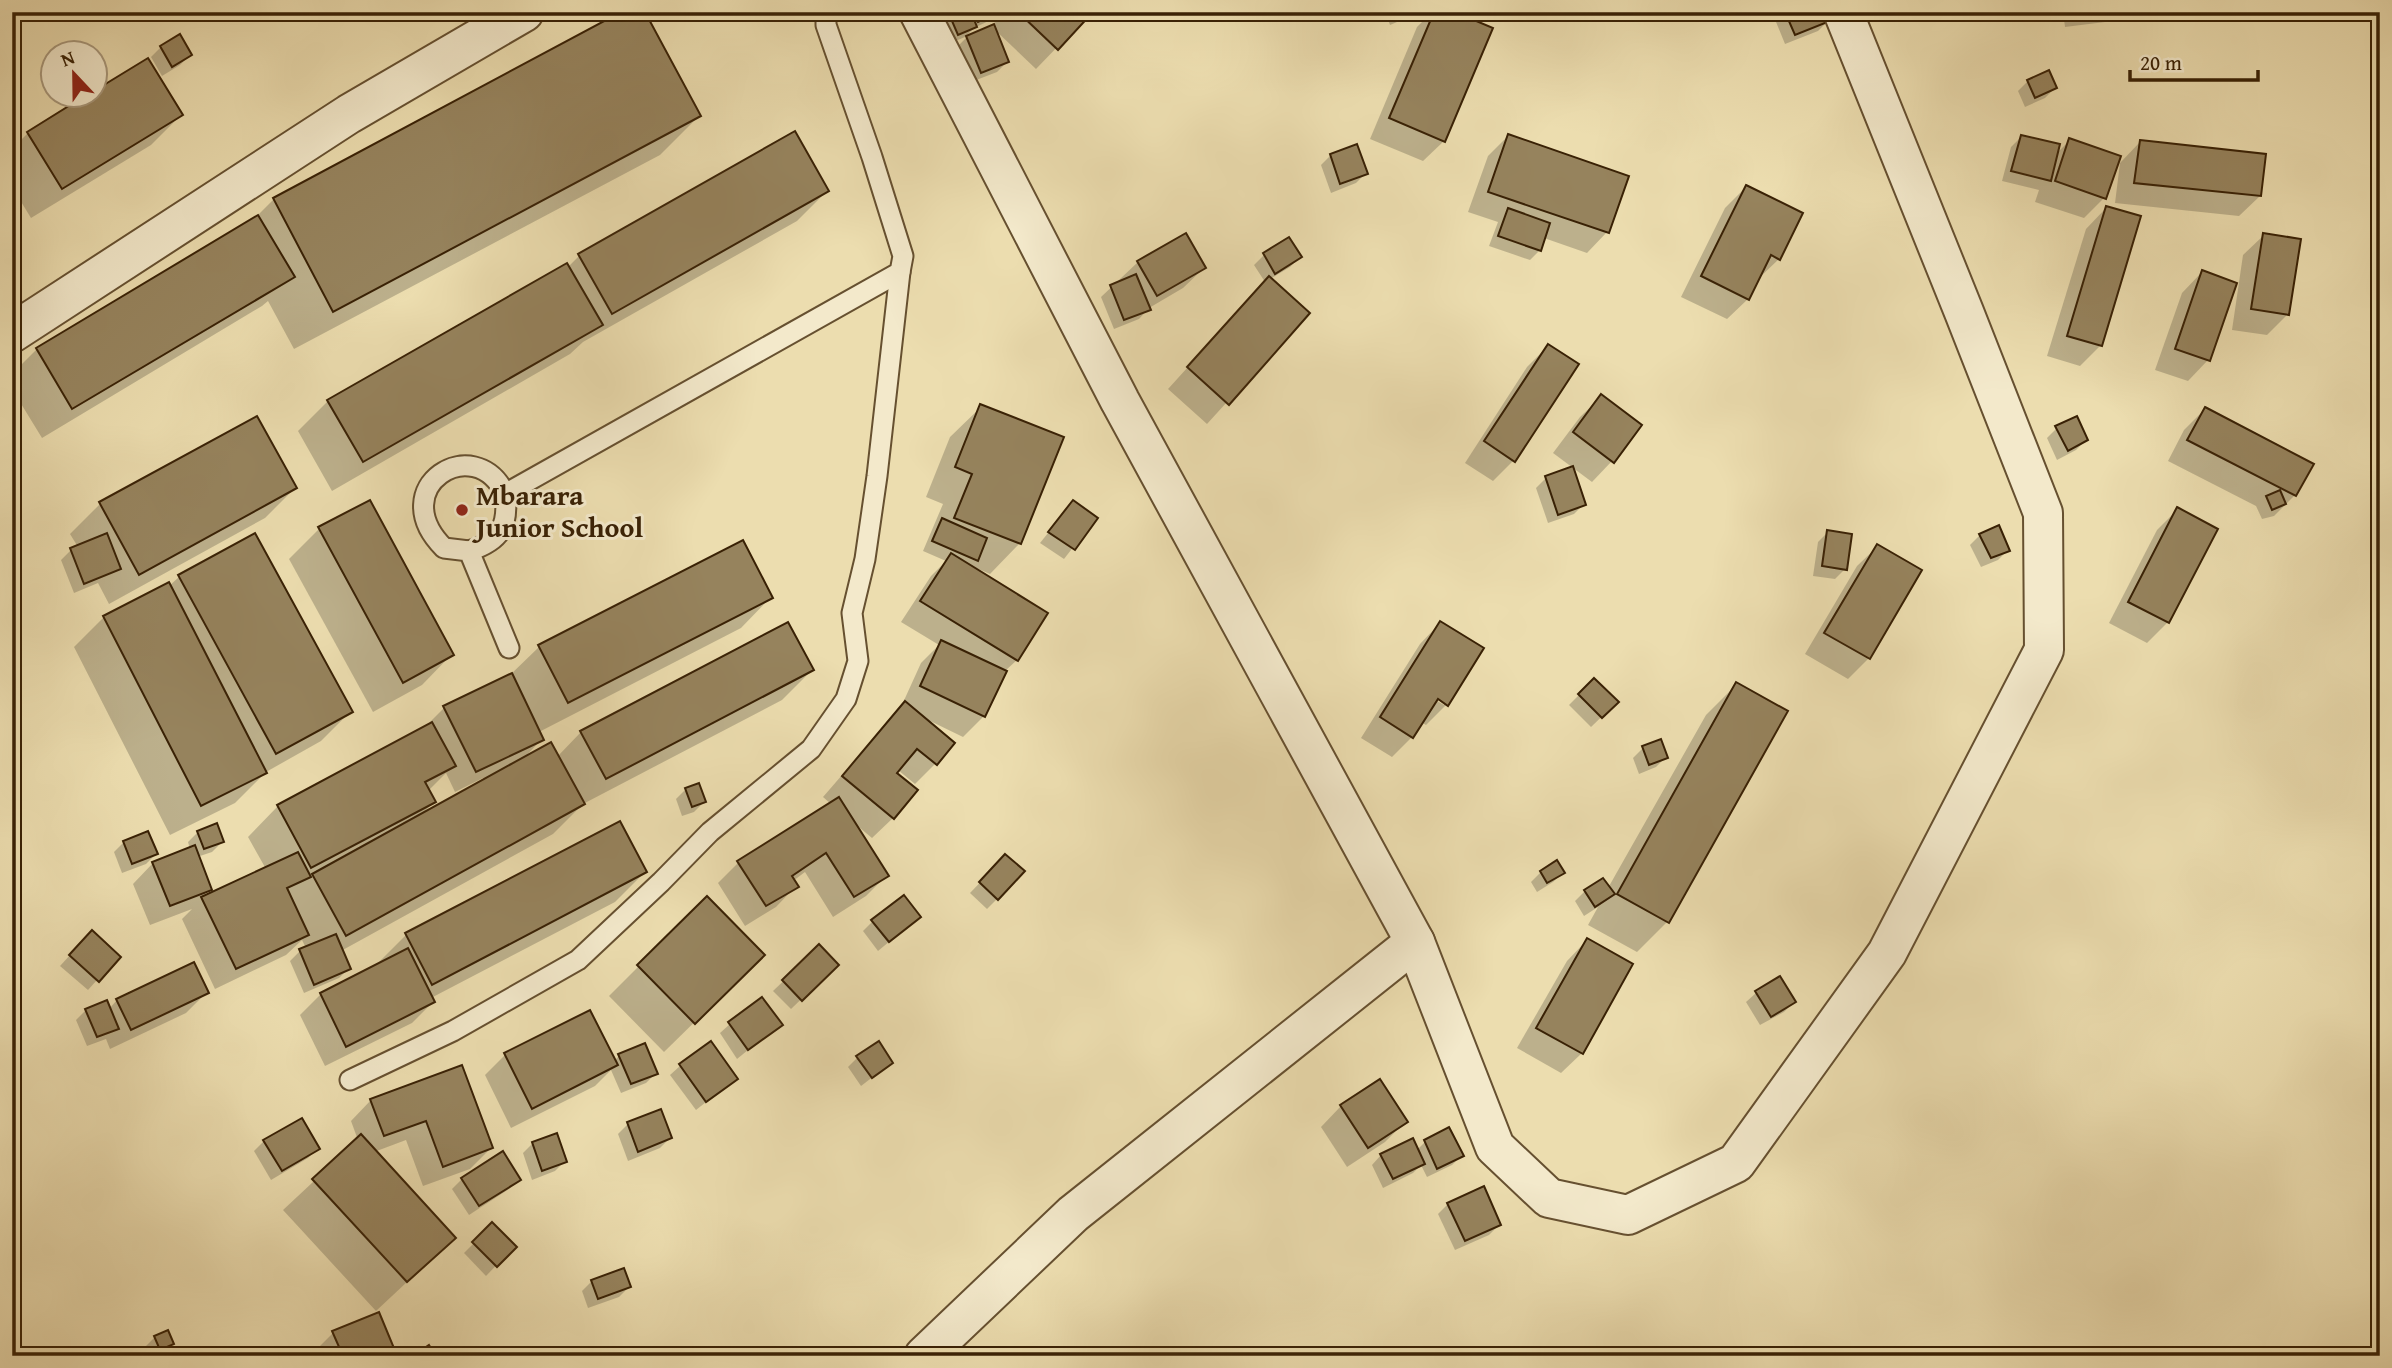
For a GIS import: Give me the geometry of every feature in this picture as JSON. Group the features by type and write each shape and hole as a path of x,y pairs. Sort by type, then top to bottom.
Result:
{"street":[{"path":"12,333 349,114 524,12"},
{"path":"919,12 1120,401 1415,942 1495,1147 1549,1198 1628,1215 1736,1163 1887,953 2044,650 2043,513 1843,12"},
{"path":"924,1356 1073,1214 1415,942"}],"lane":[{"path":"351,1080 453,1031 578,960 710,832 811,749 846,699 858,661 852,613 865,559 877,476 902,256 872,157 826,26 826,12"},
{"path":"505,494 900,272"},
{"path":"471,466 493,474 505,494 507,511 504,527 487,545 469,551 444,548 430,531 423,512 423,501 428,487 438,475 454,468 471,466"},
{"path":"469,551 509,648"}],"building":[{"path":"621,12 645,12 701,116 333,312 273,198"},
{"path":"971,12 977,27 958,35 949,14"},
{"path":"973,12 999,12 978,22"},
{"path":"1018,12 1093,12 1058,50"},
{"path":"1434,12 1455,12 1493,28 1445,142 1389,118"},
{"path":"1785,12 1826,12 1830,21 1795,35"},
{"path":"994,24 1009,62 981,73 966,36"},
{"path":"180,34 192,55 172,67 160,46"},
{"path":"148,58 183,115 62,189 27,132 66,108 108,108 108,82"},
{"path":"2049,70 2057,88 2035,98 2027,80"},
{"path":"795,131 829,191 612,314 578,254"},
{"path":"1508,134 1629,176 1609,233 1488,192"},
{"path":"2021,135 2060,144 2051,181 2011,171"},
{"path":"2069,138 2121,156 2106,199 2055,181"},
{"path":"2140,140 2266,154 2261,196 2134,183"},
{"path":"1357,144 1368,174 1340,184 1330,154"},
{"path":"1746,185 1803,213 1780,260 1771,255 1749,300 1701,276"},
{"path":"2106,206 2141,216 2102,346 2067,336"},
{"path":"1508,208 1550,223 1541,251 1498,236"},
{"path":"258,215 295,277 72,409 36,348"},
{"path":"1186,233 1206,268 1157,296 1137,261"},
{"path":"2263,233 2301,239 2289,315 2251,309"},
{"path":"1289,237 1302,257 1275,274 1263,253"},
{"path":"567,263 603,325 363,462 327,400"},
{"path":"2202,270 2237,283 2210,361 2175,349"},
{"path":"1136,274 1151,310 1124,320 1110,285"},
{"path":"1269,276 1310,313 1229,405 1187,367"},
{"path":"1548,344 1579,364 1515,462 1484,441"},
{"path":"1601,394 1642,425 1614,463 1573,432"},
{"path":"980,404 1064,437 1021,544 954,518 972,474 955,467"},
{"path":"2205,407 2314,464 2296,496 2187,440"},
{"path":"257,416 297,488 139,575 99,502"},
{"path":"2077,416 2088,440 2068,451 2055,426"},
{"path":"1573,466 1586,505 1558,515 1545,476"},
{"path":"2280,490 2286,504 2272,510 2266,496"},
{"path":"370,500 454,655 403,683 318,527"},
{"path":"1073,500 1098,518 1075,550 1048,532"},
{"path":"2177,507 2218,529 2169,623 2128,602"},
{"path":"942,518 987,538 978,561 932,541"},
{"path":"1999,525 2010,551 1991,558 1979,534"},
{"path":"1827,530 1852,534 1847,570 1822,566"},
{"path":"107,533 121,569 84,584 70,548"},
{"path":"255,533 353,712 276,754 178,575"},
{"path":"743,540 773,598 568,703 538,645"},
{"path":"1877,544 1922,570 1870,659 1824,633"},
{"path":"951,553 1048,613 1018,661 920,601"},
{"path":"169,582 267,773 201,806 103,616"},
{"path":"1440,621 1484,648 1448,706 1438,699 1413,738 1380,717"},
{"path":"788,622 814,670 606,779 580,731"},
{"path":"941,640 1007,671 985,717 920,686"},
{"path":"512,673 544,740 476,772 443,706"},
{"path":"1594,678 1619,702 1602,718 1578,694"},
{"path":"1736,682 1788,711 1669,923 1617,894"},
{"path":"905,701 955,743 937,765 917,749 897,773 918,790 894,819 842,776"},
{"path":"432,722 456,766 425,782 436,802 311,868 277,805"},
{"path":"1661,739 1668,758 1649,765 1642,746"},
{"path":"551,742 585,804 346,936 312,874"},
{"path":"699,783 706,802 692,807 685,788"},
{"path":"839,797 889,876 854,897 826,853 792,876 799,887 766,906 737,861"},
{"path":"620,821 647,872 432,985 405,933"},
{"path":"217,823 224,842 204,849 197,831"},
{"path":"148,831 158,854 132,864 123,841"},
{"path":"195,845 212,890 170,906 152,862"},
{"path":"298,852 311,877 287,888 309,935 236,969 201,897"},
{"path":"1005,854 1025,871 998,900 979,882"},
{"path":"1557,860 1565,873 1547,883 1540,871"},
{"path":"1603,878 1615,894 1595,907 1584,890"},
{"path":"904,895 921,917 889,942 871,920"},
{"path":"707,896 765,955 695,1024 637,965"},
{"path":"92,930 121,957 99,982 69,955"},
{"path":"336,934 351,969 314,985 299,949"},
{"path":"1587,938 1633,964 1583,1054 1536,1028"},
{"path":"819,944 839,965 802,1001 782,980"},
{"path":"408,948 435,1002 346,1047 320,993"},
{"path":"194,962 209,993 131,1030 116,999"},
{"path":"1780,976 1796,1002 1771,1017 1755,991"},
{"path":"762,997 783,1025 748,1050 728,1022"},
{"path":"107,1000 119,1029 97,1037 85,1009"},
{"path":"590,1010 618,1065 532,1109 504,1053"},
{"path":"711,1041 738,1079 706,1102 679,1064"},
{"path":"879,1041 893,1063 872,1078 856,1056"},
{"path":"645,1043 658,1074 631,1084 618,1054"},
{"path":"462,1065 493,1148 443,1167 426,1121 384,1136 370,1099"},
{"path":"1380,1079 1408,1122 1368,1148 1340,1105"},
{"path":"661,1109 672,1138 638,1152 627,1122"},
{"path":"302,1118 320,1149 282,1171 263,1140"},
{"path":"1449,1127 1464,1156 1437,1169 1424,1140"},
{"path":"557,1133 567,1162 542,1171 532,1142"},
{"path":"361,1134 456,1238 407,1282 312,1179"},
{"path":"1413,1138 1425,1164 1393,1179 1380,1154"},
{"path":"503,1151 521,1180 479,1206 461,1178"},
{"path":"1484,1186 1501,1225 1465,1241 1447,1203"},
{"path":"492,1222 517,1247 497,1267 472,1242"},
{"path":"624,1268 631,1287 598,1299 591,1280"},
{"path":"379,1312 396,1353 390,1356 343,1356 332,1331"},
{"path":"168,1330 174,1344 160,1350 154,1336"},
{"path":"429,1345 436,1356 413,1356"}],"place":[{"name":"Mbarara Junior School","path":"462,510"}]}
